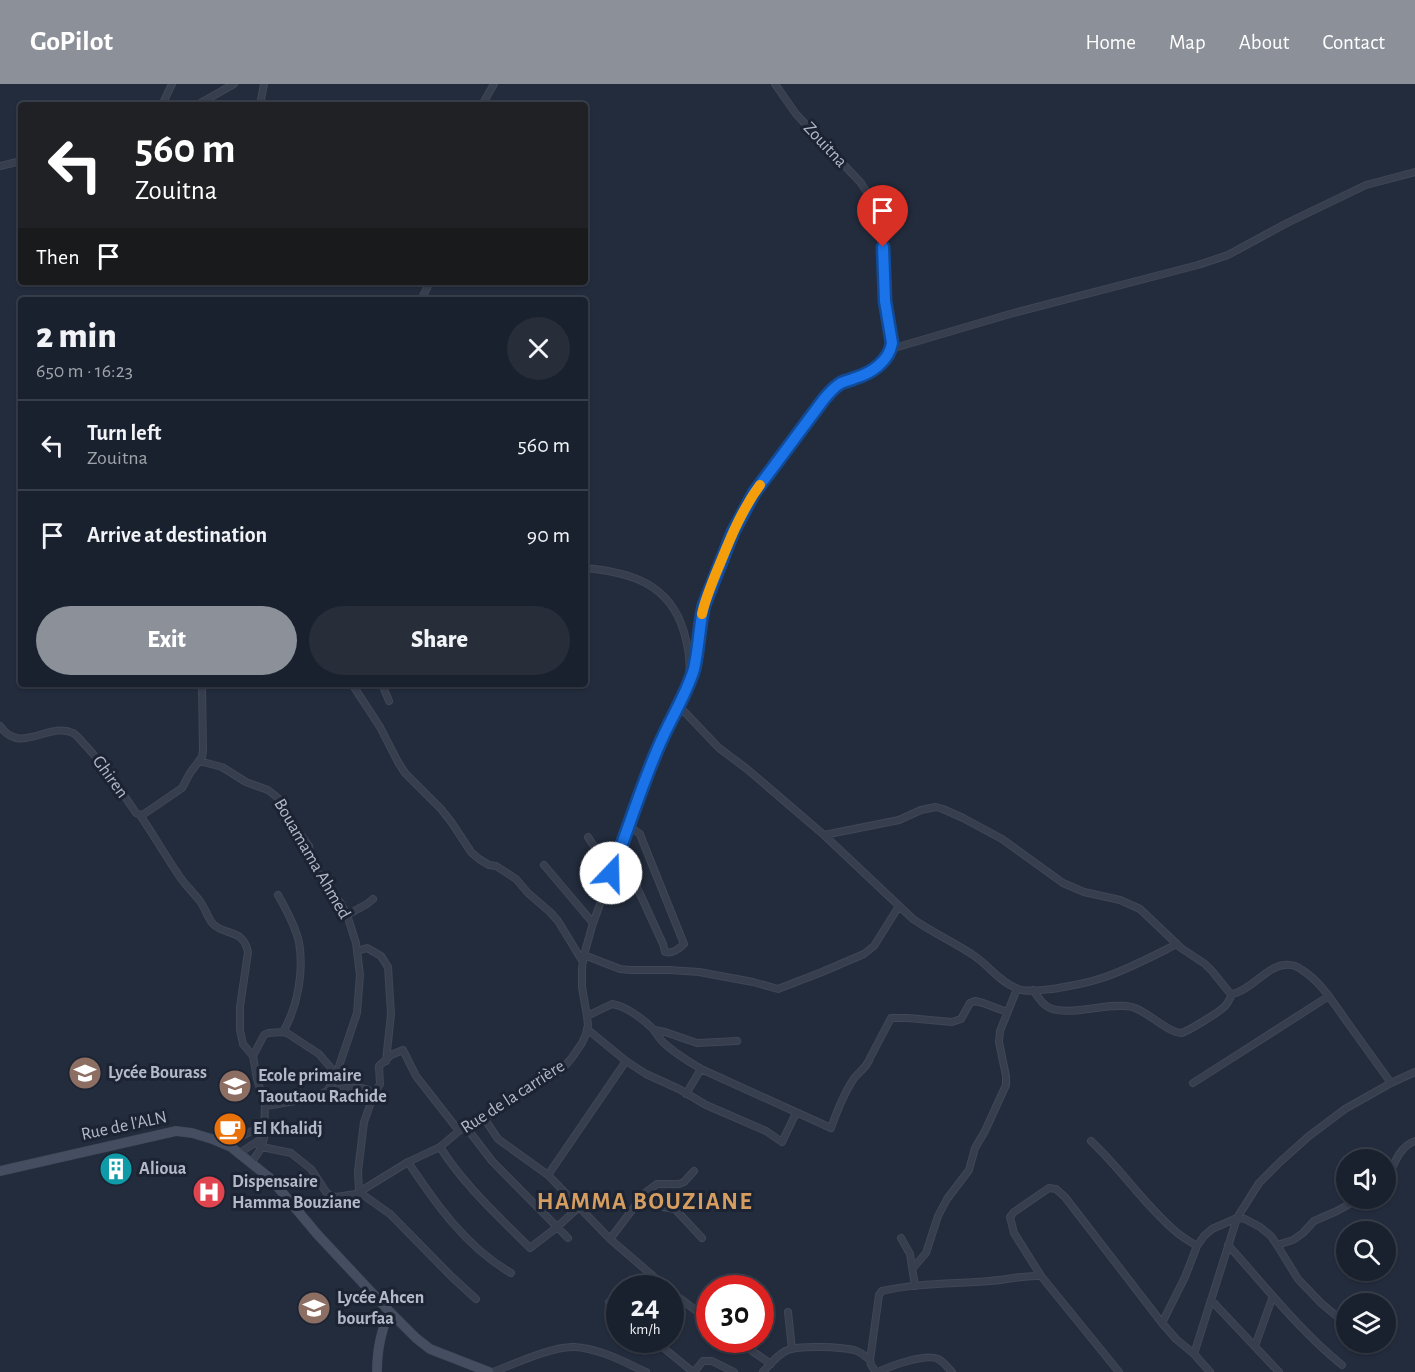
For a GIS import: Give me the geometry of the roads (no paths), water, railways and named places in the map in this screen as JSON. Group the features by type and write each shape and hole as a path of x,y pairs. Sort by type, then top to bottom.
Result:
{"main road":[{"name":"Rue de l'ALN","path":"0,1171 176,1131 192,1133 222,1143 231,1147 271,1179 317,1234 388,1311 430,1349 491,1372"},
{"path":"377,1372 377,1352 388,1311"}],"street":[{"path":"163,102 172,84"},
{"path":"261,102 264,84"},
{"path":"484,102 494,84"},
{"name":"Zouitna","path":"775,84 796,114 861,183 876,210 881,227 885,301 891,349"},
{"path":"202,102 230,85"},
{"path":"0,166 18,162"},
{"path":"891,349 1228,255 1287,223 1366,185 1415,172"},
{"name":"Rue de la carrière","path":"259,1145 291,1153 311,1169 331,1196 359,1192 408,1162 440,1147 459,1131 561,1070 571,1059 582,1043 587,1029 582,987 583,962 593,923 645,778 694,668 704,605 731,536 754,493 824,399 842,383 867,374 881,363 891,349"},
{"path":"588,568 632,577 662,593 670,602 682,623 687,640 690,669 688,683"},
{"name":"Ghiren","path":"0,726 10,737 22,739 55,731 72,733 96,757 136,813 140,815 182,788 199,761 203,752 202,687"},
{"path":"354,687 405,772 441,809 471,852 479,859 496,866 516,879 550,912 583,962"},
{"path":"383,687 388,701"},
{"path":"678,705 719,748 824,835 913,919 978,958 1000,979 1017,988 1026,991 1082,984 1103,978 1177,944"},
{"name":"Bouamama Ahmed","path":"199,761 222,766 246,782 268,790 278,798 290,820 309,846 312,864 347,915 357,951 360,975 357,1013 337,1075 327,1091"},
{"path":"824,835 899,820 921,810 936,807 943,809 1002,839 1063,883 1084,892 1120,900 1140,909 1177,944 1205,964 1232,994"},
{"path":"140,815 179,876 199,899 212,923 234,933 246,945 248,952 240,1007 240,1030 243,1044 253,1056 257,1079 266,1106 264,1138 251,1163"},
{"path":"619,853 624,859 665,952 680,948 684,944 640,834 629,826"},
{"path":"588,837 611,873"},
{"path":"544,865 593,923"},
{"path":"278,895 294,928 300,956 297,996 283,1032"},
{"path":"347,915 373,899"},
{"path":"584,955 620,969 699,972 778,989 864,954 874,946 899,906"},
{"path":"357,951 371,949 381,956 388,966 391,1014 386,1062"},
{"path":"1033,990 1049,1008 1058,1011 1114,1006 1133,1007 1171,1030 1181,1033 1226,1006 1232,994 1274,969 1283,965 1293,965 1315,980 1329,996 1391,1083"},
{"path":"913,1268 926,1253 946,1199 969,1170 975,1148 1006,1085 999,1042 1000,1031 1017,988"},
{"path":"1193,1083 1329,996"},
{"path":"587,1016 612,1004 617,1004 641,1019 654,1030 662,1042 701,1069 831,1128 841,1101 857,1074 868,1065 891,1018 952,1022 961,1019 970,1003 975,1001 1007,1012"},
{"path":"587,1029 646,1074 679,1089 706,1105 766,1131 782,1142 796,1113"},
{"path":"654,1030 697,1043 736,1041"},
{"path":"253,1056 264,1035 283,1032 293,1036 319,1054 337,1075"},
{"path":"459,1131 416,1076 403,1050 391,1055 379,1066 380,1084 364,1122 358,1171 359,1192 390,1214 476,1299"},
{"path":"548,1176 626,1061"},
{"path":"686,1094 701,1069"},
{"path":"1194,1354 1237,1218 1259,1183 1309,1136 1345,1110 1415,1072"},
{"path":"266,1106 307,1099 327,1091 353,1088 370,1090 374,1094"},
{"path":"484,1118 498,1139 548,1176 610,1239 650,1274"},
{"path":"222,1143 232,1141 264,1125"},
{"path":"466,1127 492,1161 567,1238"},
{"path":"1091,1141 1175,1232 1197,1246"},
{"path":"1396,1161 1407,1144 1415,1141"},
{"path":"238,1154 259,1145"},
{"path":"440,1147 451,1165 495,1215 530,1248 579,1207"},
{"path":"408,1162 439,1207 471,1244 511,1273"},
{"path":"610,1239 645,1193 657,1184 684,1182 694,1171"},
{"path":"1119,1372 1041,1276 1014,1233 1010,1217 1049,1188 1056,1189 1065,1197 1162,1323 1210,1372"},
{"path":"645,1193 656,1206 675,1209 702,1238"},
{"path":"1277,1245 1293,1240 1314,1221 1341,1209"},
{"path":"1162,1323 1185,1277 1197,1246 1204,1236 1212,1229 1237,1218 1245,1219 1260,1227 1270,1236 1298,1279 1336,1316"},
{"path":"901,1238 909,1254 915,1286"},
{"path":"1228,1245 1309,1336 1342,1365"},
{"path":"870,1360 879,1296 882,1292 915,1286 994,1281 1029,1275 1041,1276"},
{"path":"1255,1346 1274,1296"},
{"path":"1211,1300 1280,1372"},
{"path":"684,1301 696,1310"},
{"path":"788,1312 792,1349"},
{"path":"491,1372 556,1349 573,1347 606,1355 646,1372"},
{"path":"763,1372 779,1355 792,1349 813,1347 854,1350 862,1353 870,1360 877,1372 913,1360 931,1358 937,1358 952,1372"},
{"path":"670,1353 694,1372 703,1361 712,1360 734,1372"},
{"path":"755,1353 771,1364"}],"place":[{"name":"Lycée Bourass","path":"85,1073"},
{"name":"Ecole primaire Taoutaou Rachide","path":"235,1086"},
{"name":"El Khalidj","path":"230,1129"},
{"name":"Alioua","path":"116,1169"},
{"name":"Dispensaire Hamma Bouziane","path":"209,1192"},
{"name":"Lycée Ahcen bourfaa","path":"314,1308"}],"district":[{"name":"HAMMA BOUZIANE","path":"645,1202"}]}
